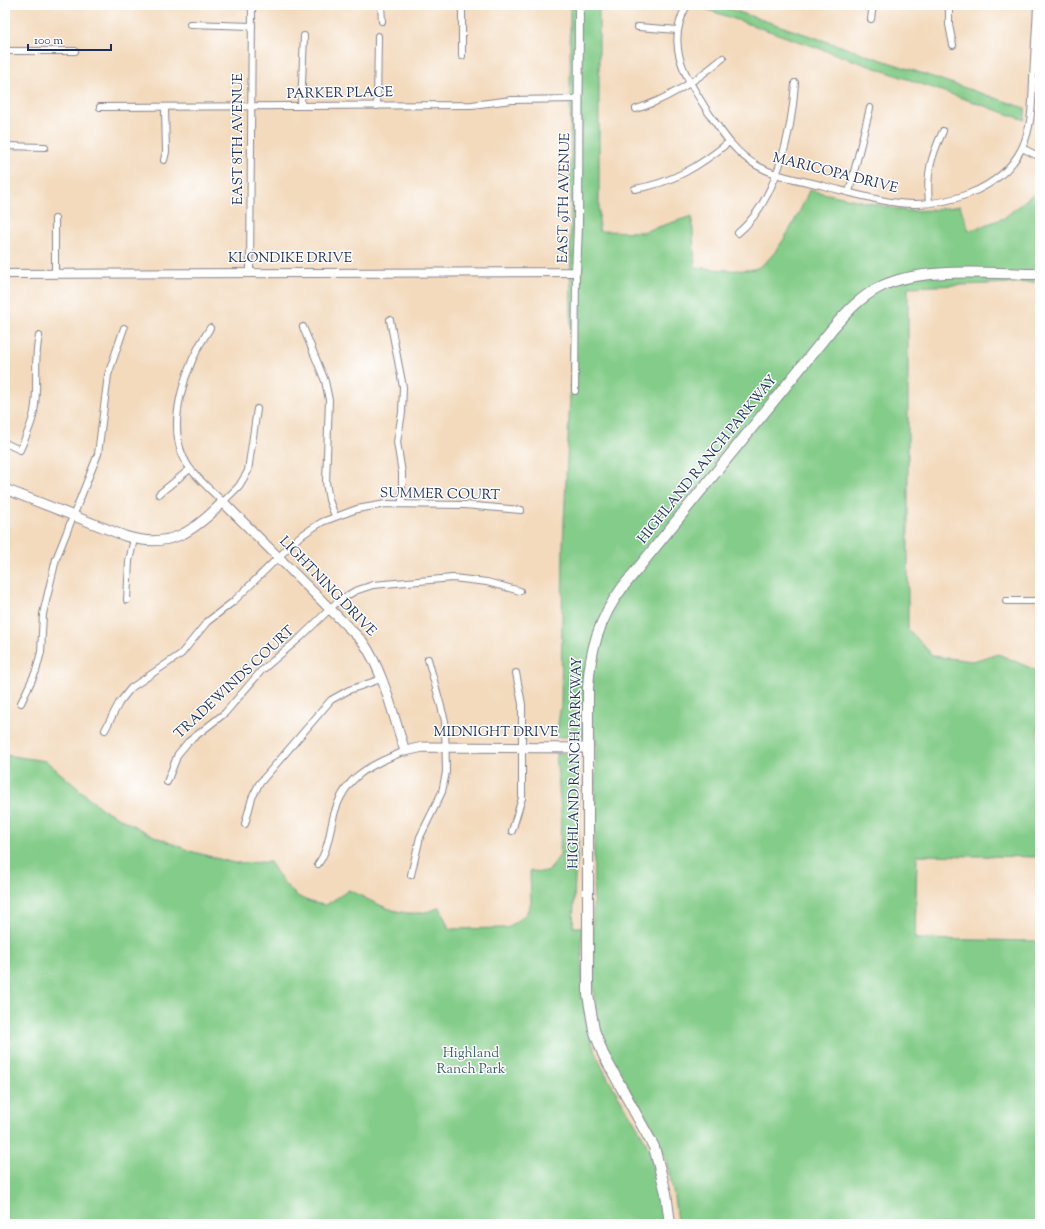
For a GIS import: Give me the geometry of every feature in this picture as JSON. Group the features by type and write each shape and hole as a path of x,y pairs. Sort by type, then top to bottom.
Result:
{"main road":[{"name":"HIGHLAND RANCH PARKWAY","path":"670,1224 666,1193 654,1148 610,1069 598,1041 589,1006 587,968 588,688 591,656 596,634 610,605 847,312 874,291 907,277 934,274 1040,274"},
{"path":"5,489 134,539 154,541 176,538 185,534 202,523 223,502"},
{"name":"LIGHTNING DRIVE","path":"223,502 363,642 374,660 405,751"},
{"name":"MIDNIGHT DRIVE","path":"405,751 423,747 588,748"}],"street":[{"name":"EAST 8TH AVENUE","path":"250,273 252,5"},
{"path":"381,5 382,21"},
{"path":"462,5 462,56"},
{"name":"EAST 9TH AVENUE","path":"575,391 578,227 579,5"},
{"name":"MARICOPA DRIVE","path":"687,5 678,30 680,60 690,83 729,142 747,159 776,174 899,203 929,202 956,197 985,186 1010,166 1022,148 1030,125 1038,23 1037,5"},
{"path":"736,5 774,5"},
{"path":"871,19 873,5"},
{"path":"949,5 949,25 953,45"},
{"path":"190,24 252,26"},
{"path":"638,27 678,30"},
{"path":"301,106 304,36"},
{"path":"377,106 378,36"},
{"path":"5,51 75,50"},
{"path":"636,109 659,101 690,83 723,58"},
{"path":"738,233 760,209 770,190 792,119 795,82"},
{"path":"1033,86 1040,86"},
{"name":"PARKER PLACE","path":"100,108 472,105 512,100 579,99"},
{"path":"164,160 166,152 165,108"},
{"path":"849,192 870,108"},
{"path":"929,202 927,187 929,166 943,130"},
{"path":"635,189 657,184 684,174 708,160 729,142"},
{"path":"5,146 45,147"},
{"path":"1022,148 1040,157"},
{"path":"55,219 55,274"},
{"name":"KLONDIKE DRIVE","path":"5,274 576,272"},
{"path":"390,320 403,387 402,413 397,442 402,473 402,504"},
{"path":"303,327 324,381 329,400 326,482 329,500 335,516"},
{"path":"21,703 39,662 43,642 43,614 56,560 98,454 108,375 124,328"},
{"path":"210,328 189,365 179,405 178,419 180,448 190,469 223,502 239,486 248,471 257,409"},
{"path":"5,443 20,450 34,412 35,359 39,336"},
{"path":"159,494 190,469"},
{"name":"SUMMER COURT","path":"105,730 119,703 131,688 181,654 207,622 234,602 299,537 335,516 371,506 402,504 464,505 521,510"},
{"path":"128,600 129,561 134,539"},
{"name":"TRADEWINDS COURT","path":"167,782 178,754 188,742 225,713 261,671 301,637 329,609 345,596 363,588 435,579 458,578 487,582 520,591"},
{"path":"1006,601 1040,602"},
{"path":"411,875 420,837 438,802 445,782 447,747 445,721 428,659"},
{"path":"512,831 522,798 522,704 516,673"},
{"path":"245,824 252,798 259,784 324,707 349,690 381,679"},
{"path":"318,864 328,846 336,808 350,782 374,764 405,751"}],"green space":[{"path":"570,5 599,5 599,231 643,232 692,216 695,267 725,270 749,270 762,265 770,258 794,222 809,190 907,211 932,210 960,206 969,231 1004,218 1033,194 1040,202 1040,282 908,287 908,629 933,656 972,661 998,654 1040,672 1040,709 1037,738 1040,739 1040,857 917,855 915,939 1040,941 1040,1224 677,1224 672,1184 661,1147 649,1122 613,1063 608,1052 597,1016 592,972 596,736 556,737 561,704 563,545 571,374"},
{"path":"694,5 718,5 1025,108 1025,120"},
{"name":"Highland Ranch Park","path":"556,753 571,754 578,760 578,853 575,877 573,927 582,927 583,992 587,1024 597,1056 616,1092 638,1127 650,1152 660,1188 664,1224 5,1224 5,755 46,761 101,808 147,833 190,851 234,863 270,862 292,892 306,900 326,905 349,890 382,906 404,913 428,911 440,907 449,929 507,928 526,914 531,903 530,871 548,872 560,855 561,811"}]}
